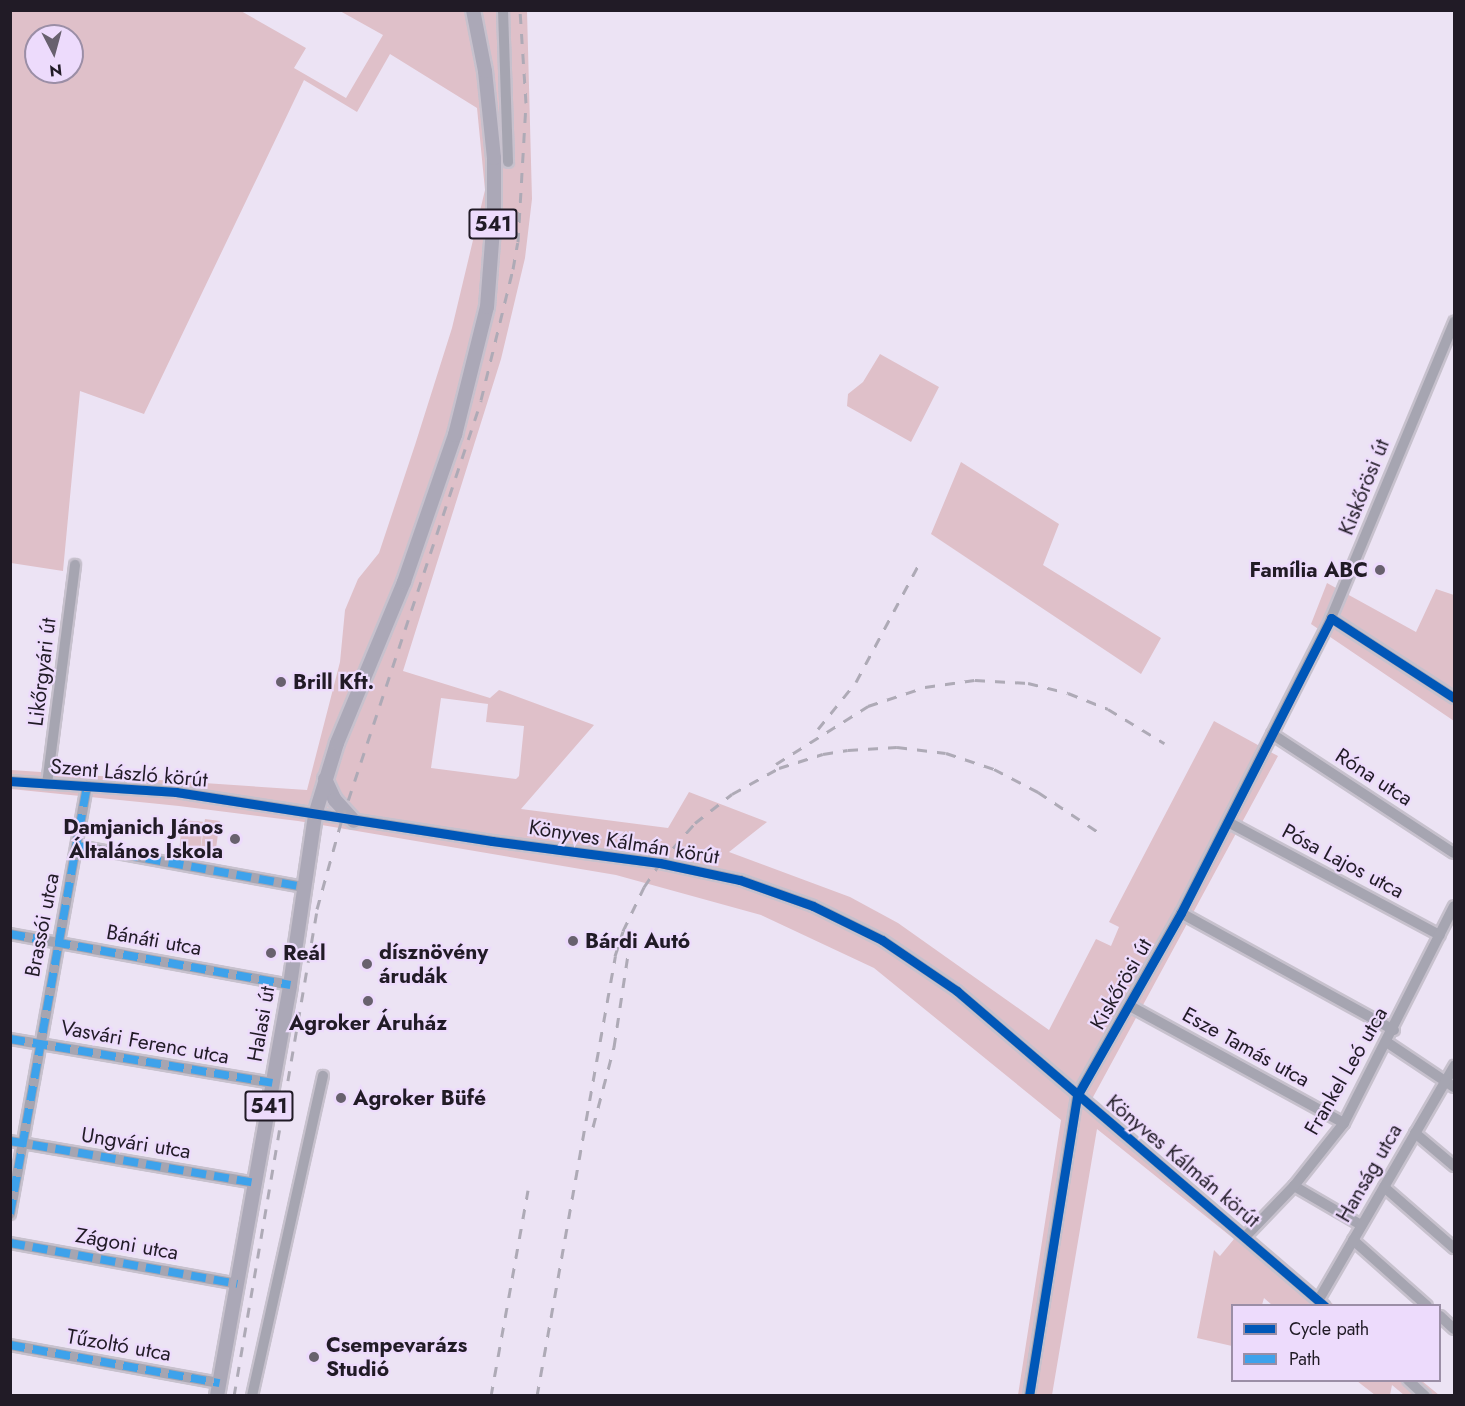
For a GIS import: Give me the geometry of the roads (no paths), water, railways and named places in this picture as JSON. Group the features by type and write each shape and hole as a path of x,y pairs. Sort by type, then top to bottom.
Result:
{"main road":[{"name":"Halasi út","path":"219,1389 290,985 315,815 325,778 404,582 455,435 487,307 494,215 494,158 485,71 473,10"},
{"path":"325,778 335,800 354,821"}],"street":[{"path":"503,10 508,162"},
{"name":"Kiskőrösi út","path":"1029,1395 1077,1096 1181,913 1331,618 1455,322"},
{"name":"Likőrgyári út","path":"47,784 75,565"},
{"path":"1331,618 1455,698"},
{"name":"Róna utca","path":"1272,734 1455,853"},
{"name":"Szent László körút","path":"10,781 176,792 315,815"},
{"name":"Brassói utca","path":"10,1214 87,786"},
{"name":"Könyves Kálmán körút","path":"315,815 689,867 772,890 854,925 957,991 1321,1303"},
{"name":"Pósa Lajos utca","path":"1228,822 1440,935"},
{"path":"78,846 304,887"},
{"name":"Frankel Leó utca","path":"1245,1237 1293,1186 1344,1123 1388,1043 1455,906"},
{"path":"1181,913 1394,1030"},
{"name":"Bánáti utca","path":"10,934 290,985"},
{"name":"Esze Tamás utca","path":"1130,1006 1344,1123"},
{"name":"Vasvári Ferenc utca","path":"10,1039 272,1083"},
{"path":"1388,1043 1450,1083"},
{"name":"Hanság utca","path":"1321,1303 1361,1224 1414,1134 1450,1083 1455,1066"},
{"path":"252,1395 323,1076"},
{"path":"1414,1134 1455,1167"},
{"name":"Ungvári utca","path":"10,1141 255,1183"},
{"path":"1293,1186 1361,1224"},
{"path":"1384,1187 1455,1248"},
{"path":"1353,1240 1426,1304"},
{"name":"Zágoni utca","path":"10,1244 237,1284"},
{"path":"1441,1317 1455,1329"},
{"name":"Tűzoltó utca","path":"10,1345 219,1389"},
{"path":"1410,1382 1425,1395"}],"railway":[{"path":"234,1396 317,909 342,819 481,400 513,269 518,242 526,103 520,10"},
{"path":"818,729 856,682 919,564"},
{"path":"776,764 868,706 925,687 975,680 1028,683 1068,693 1108,709 1164,743"},
{"path":"537,1396 615,956 623,931 644,887 660,863 695,823 732,794 779,768 823,754 897,747 946,753 994,769 1038,792 1104,836"},
{"path":"593,1127 614,1047 631,935"},
{"path":"491,1396 528,1190"}],"place":[{"name":"Família ABC","path":"1380,570"},
{"name":"Brill Kft.","path":"281,682"},
{"name":"Damjanich János Általános Iskola","path":"235,839"},
{"name":"Bárdi Autó","path":"573,941"},
{"name":"Reál","path":"271,953"},
{"name":"dísznövény árudák","path":"367,964"},
{"name":"Agroker Áruház","path":"368,1001"},
{"name":"Agroker Büfé","path":"341,1098"},
{"name":"Csempevarázs Studió","path":"314,1357"}]}
